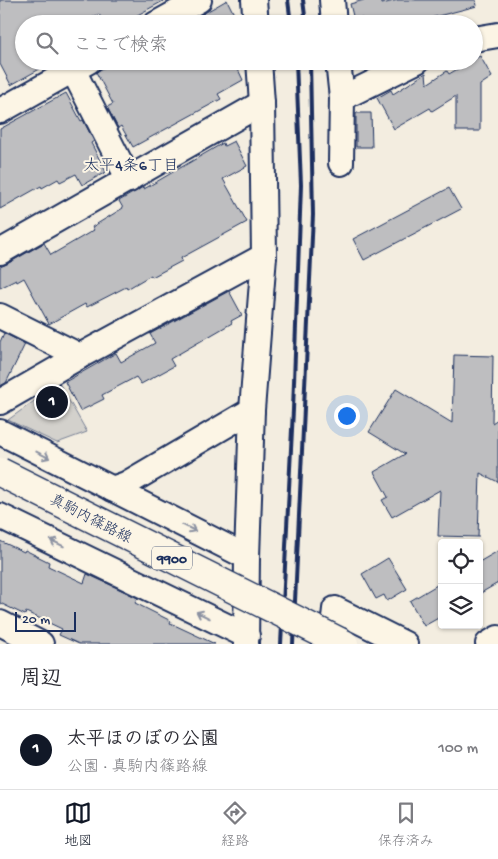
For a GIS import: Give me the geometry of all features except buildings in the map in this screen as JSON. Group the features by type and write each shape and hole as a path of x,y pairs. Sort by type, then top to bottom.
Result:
{"main road":[{"name":"真駒内篠路線","path":"0,472 344,644"}],"street":[{"path":"172,15 198,0"},
{"path":"254,0 255,15"},
{"path":"332,0 333,15"},
{"path":"483,38 498,35"},
{"path":"0,110 74,70"},
{"path":"83,70 129,180"},
{"path":"0,516 246,640 252,410 264,256 262,103 260,70"},
{"path":"339,70 342,98 340,163"},
{"path":"342,98 399,70"},
{"path":"0,252 262,103"},
{"path":"0,402 80,356 264,256"},
{"path":"0,316 80,356"},
{"path":"112,489 126,484 252,410"},
{"path":"0,432 247,556"},
{"path":"331,644 335,609 405,644"},
{"path":"0,623 42,644"},
{"path":"488,644 498,638"}],"shaded area":[{"path":"59,383 87,432 57,443 8,420"}],"railway":[{"path":"288,0 290,15"},
{"path":"303,0 305,15"},
{"path":"281,644 293,410 301,185 296,70"},
{"path":"293,644 313,215 310,70"}],"place":[{"name":"太平ほのぼの公園","path":"52,402"}],"district":[{"name":"太平4条6丁目","path":"131,164"}]}
